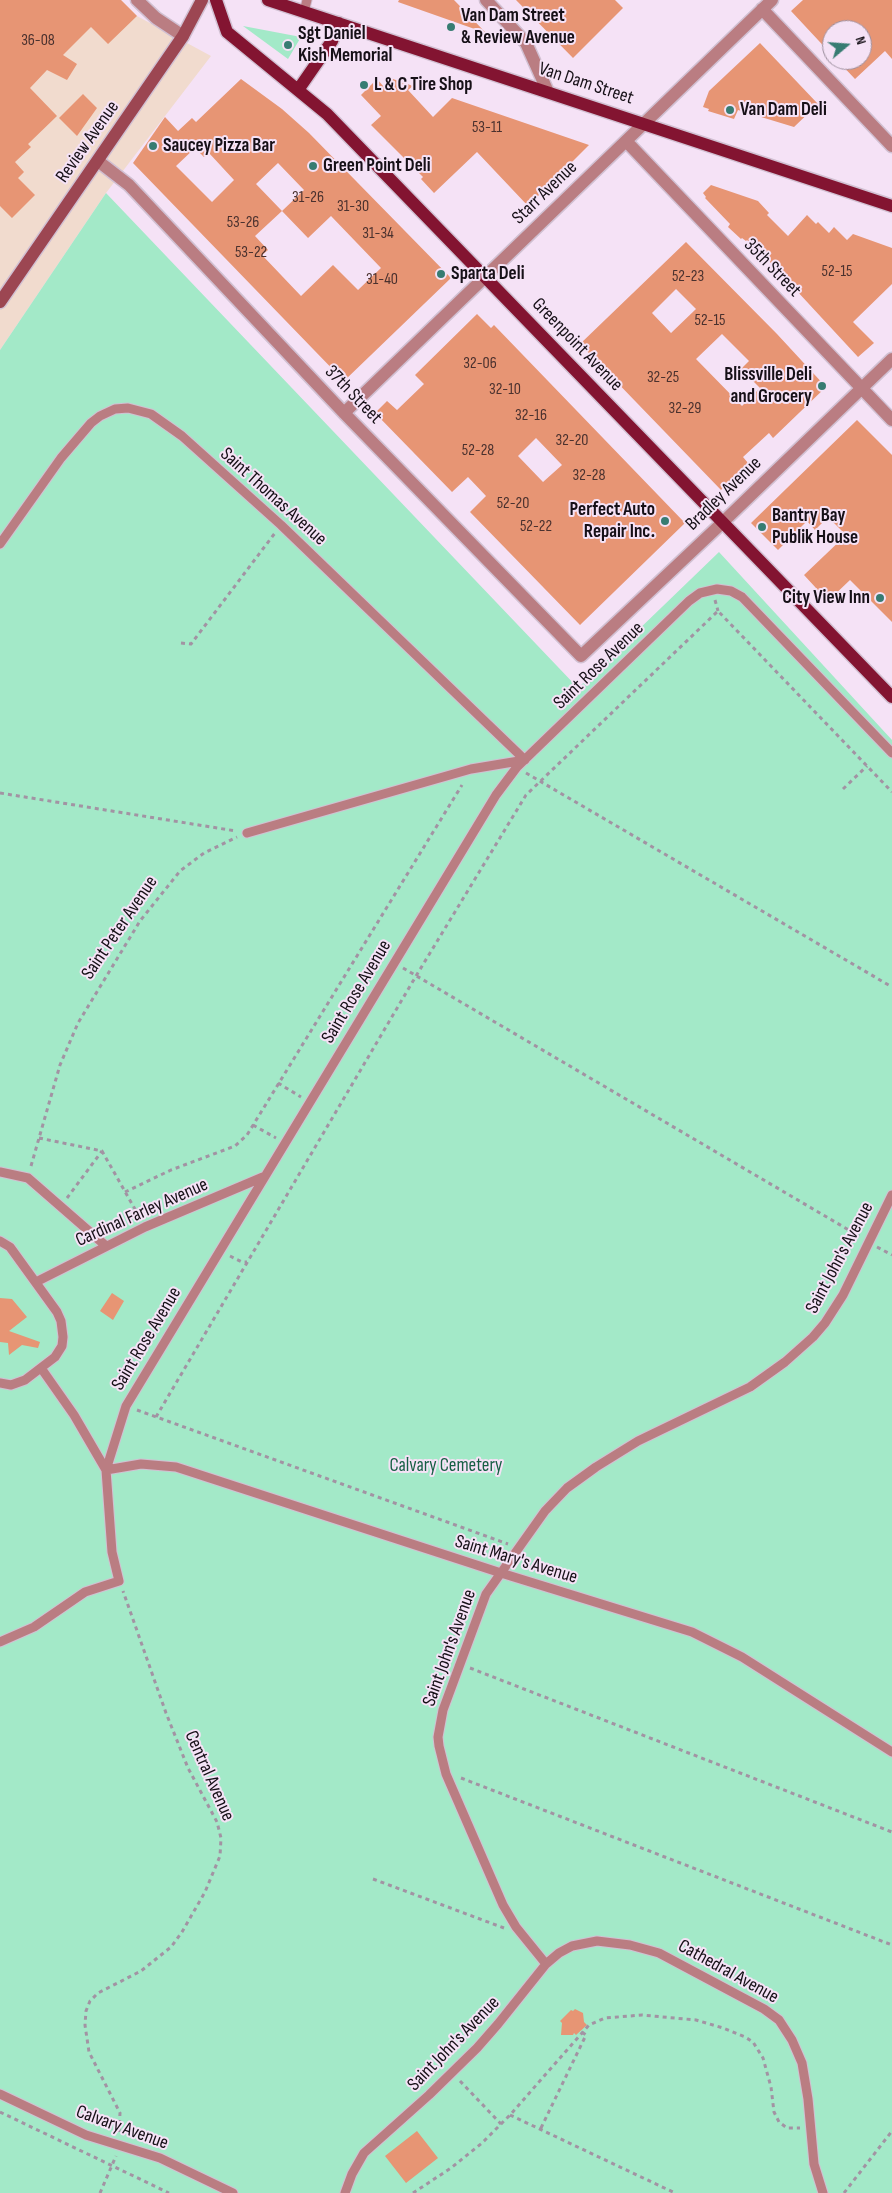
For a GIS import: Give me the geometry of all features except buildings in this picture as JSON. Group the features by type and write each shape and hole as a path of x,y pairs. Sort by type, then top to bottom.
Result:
{"main road":[{"name":"Review Avenue","path":"0,302 183,36 202,0"},
{"name":"Greenpoint Avenue","path":"216,0 227,32 327,114 892,697"},
{"name":"Van Dam Street","path":"268,0 305,6 339,23 646,123 892,206"},
{"path":"298,90 332,42 339,23"}],"street":[{"path":"137,0 156,18 183,36"},
{"path":"486,0 526,43 548,92"},
{"name":"Starr Avenue","path":"344,413 772,0"},
{"path":"762,9 892,146"},
{"name":"35th Street","path":"626,141 892,420"},
{"name":"37th Street","path":"98,161 129,185 344,413 581,656"},
{"name":"Bradley Avenue","path":"581,656 892,359"}],"lane":[{"name":"Saint Thomas Avenue","path":"0,544 73,443 100,416 115,408 136,409 159,418 281,524 525,760"},
{"name":"Saint Rose Avenue","path":"106,1470 126,1406 496,795 517,767 689,601 700,593 712,590 730,591 747,601 892,753"},
{"path":"247,833 471,770 525,760"},
{"path":"0,1172 28,1178 106,1246"},
{"name":"Cardinal Farley Avenue","path":"36,1282 145,1228 264,1177"},
{"name":"Saint John's Avenue","path":"345,2193 364,2153 452,2073 498,2024 546,1964 516,1927 497,1892 446,1774 439,1746 439,1727 486,1594 520,1548 544,1511 567,1488 585,1474 638,1441 733,1396 785,1362 825,1323 843,1295 892,1195"},
{"path":"0,1241 10,1247 36,1282 61,1321 63,1337 59,1351 41,1368 17,1383 0,1383"},
{"path":"0,1642 34,1627 85,1592 119,1581 112,1552 106,1470 74,1415 41,1368"},
{"name":"Saint Mary's Avenue","path":"106,1470 141,1464 176,1467 501,1573 670,1624 710,1639 892,1752"},
{"name":"Cathedral Avenue","path":"546,1964 559,1952 580,1943 606,1941 630,1945 672,1959 768,2011 784,2026 797,2051 807,2087 814,2164 823,2193"},
{"name":"Calvary Avenue","path":"0,2094 86,2135 160,2158 233,2193"}],"path":[{"path":"181,644 191,644 281,524"},
{"path":"156,1417 416,976 526,795 539,780 718,611 892,792"},
{"path":"843,789 867,766"},
{"path":"517,767 892,987"},
{"path":"125,1192 171,1170 238,1144 247,1136 471,770"},
{"path":"0,793 247,833"},
{"name":"Saint Peter Avenue","path":"28,1178 60,1065 78,1023 140,921 167,885 191,862 218,845 247,833"},
{"path":"416,976 870,1242"},
{"path":"278,1083 309,1102"},
{"path":"253,1125 284,1143"},
{"path":"39,1138 102,1150"},
{"path":"102,1150 145,1228"},
{"path":"60,1207 102,1150"},
{"path":"219,1250 242,1262 248,1262"},
{"path":"126,1406 520,1548"},
{"name":"Central Avenue","path":"100,2193 113,2166 118,2144 120,2113 89,2052 85,2025 86,2011 90,2001 98,1993 141,1971 171,1947 205,1892 220,1856 221,1838 217,1822 188,1768 119,1581"},
{"path":"460,1664 892,1832"},
{"path":"446,1774 467,1780 892,1944"},
{"path":"373,1879 510,1931 516,1927"},
{"path":"413,2193 451,2168 482,2143 510,2115 582,2032 598,2020 628,2015 696,2020 744,2037 758,2049 766,2069 774,2112 779,2122 792,2129 811,2128"},
{"path":"541,2128 586,2035 582,2032"},
{"path":"452,2073 501,2124"},
{"path":"0,2112 169,2193"},
{"path":"510,2115 675,2193"},
{"path":"844,2193 892,2131"}],"shaded area":[{"path":"0,0 121,0 137,16 211,56 106,193 0,350"}],"green space":[{"path":"243,26 301,37 288,59"},
{"name":"Calvary Cemetery","path":"106,193 578,688 719,552 892,740 892,2193 0,2193 0,350"}],"place":[{"name":"Van Dam Street & Review Avenue","path":"451,27"},
{"name":"Sgt Daniel Kish Memorial","path":"288,45"},
{"name":"L & C Tire Shop","path":"364,85"},
{"name":"Van Dam Deli","path":"730,110"},
{"name":"Saucey Pizza Bar","path":"153,146"},
{"name":"Green Point Deli","path":"313,166"},
{"name":"Sparta Deli","path":"441,274"},
{"name":"Blissville Deli and Grocery","path":"822,386"},
{"name":"Perfect Auto Repair Inc.","path":"665,521"},
{"name":"Bantry Bay Publik House","path":"762,527"},
{"name":"City View Inn","path":"880,598"}]}
